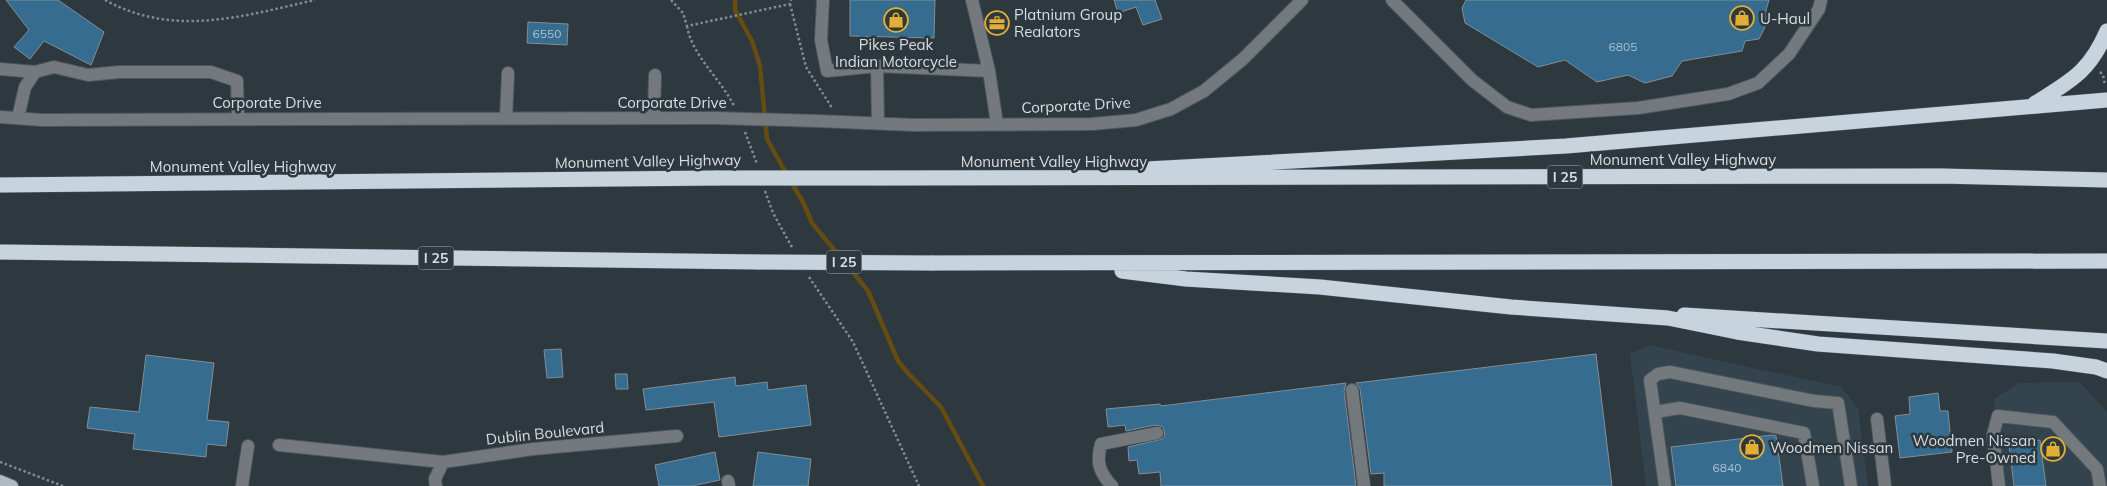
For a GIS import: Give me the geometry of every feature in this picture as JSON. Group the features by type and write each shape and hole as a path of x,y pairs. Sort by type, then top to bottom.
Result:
{"highway":[{"path":"2032,105 2079,74 2090,64 2107,31"},
{"path":"1048,178 1194,165 1431,155 1566,146 2032,105 2106,94"},
{"name":"Monument Valley Highway","path":"0,185 718,178 1942,176 2107,180"},
{"name":"I 25","path":"0,252 930,263 2101,261"},
{"path":"1063,263 1186,279 1320,287 1511,307 1668,318 1737,332 1818,344 2053,361 2090,366 2107,371"},
{"path":"1668,318 1702,314 2107,341"}],"main road":[{"path":"0,481 12,486"}],"street":[{"path":"823,0 820,40 827,71 877,66 989,70"},
{"path":"972,0 989,70 997,124"},
{"name":"Corporate Drive","path":"0,117 238,119 715,118 878,123 997,124 1101,123 1136,120 1171,109 1204,91 1243,59 1302,0"},
{"path":"1392,0 1472,80 1507,107 1531,115 1638,108 1728,94 1758,83 1789,54 1818,9 1821,0"},
{"path":"877,66 878,123"},
{"path":"0,69 35,72 54,67 88,75 119,72 210,72 237,81 238,119"},
{"path":"18,118 25,87 35,72"},
{"path":"506,118 508,73"},
{"path":"654,118 655,75"},
{"path":"1665,486 1650,380 1658,374 1670,372 1814,401 1838,403 1850,486"},
{"path":"1352,390 1364,486"},
{"path":"1655,412 1680,408 1804,432 1812,486"},
{"path":"1999,486 1993,435 1998,416 2053,422 2097,469 2100,486"},
{"path":"1877,419 1885,486"},
{"path":"1112,486 1099,468 1098,457 1101,444 1157,434"},
{"name":"Dublin Boulevard","path":"278,445 443,462 533,449 677,436"},
{"path":"242,486 248,446"},
{"path":"436,486 435,478 443,462"}],"path":[{"path":"105,0 141,16 183,22 230,18 315,0"},
{"path":"671,0 684,13 687,26 790,4 791,0"},
{"path":"2097,70 2103,75 2106,94"},
{"path":"0,462 64,486"}],"shaded area":[{"name":"Woodmen Nissan","path":"1649,345 1841,387 1858,408 1868,486 1646,486 1630,354"},
{"name":"Woodmen Nissan Pre-Owned","path":"2080,382 2107,412 2107,486 2001,486 1994,399 2019,383"}],"building":[{"path":"6,0 58,0 104,32 91,65 44,41 30,59 14,47 29,30"},
{"path":"850,0 935,0 934,38 850,36"},
{"path":"1114,0 1155,0 1162,19 1143,25 1136,7 1118,13"},
{"path":"1466,0 1769,0 1766,10 1768,21 1759,39 1745,41 1742,51 1682,61 1672,76 1645,83 1628,75 1597,82 1565,60 1538,67 1465,23 1462,8"},
{"path":"528,22 568,24 567,45 527,43"},
{"path":"561,349 563,377 547,378 544,350"},
{"path":"1596,354 1612,486 1384,486 1384,473 1371,474 1360,389 1356,383"},
{"path":"146,355 214,363 207,420 229,422 226,446 207,444 206,457 133,449 135,434 87,428 90,407 139,412"},
{"path":"615,374 627,374 628,389 616,389"},
{"path":"735,377 736,386 767,382 768,390 806,385 811,425 719,437 714,402 646,410 643,389"},
{"path":"1346,383 1344,391 1356,486 1161,486 1160,472 1139,474 1137,460 1129,461 1128,447 1162,439 1165,435 1163,427 1155,425 1126,431 1125,425 1108,427 1106,409 1160,404 1161,406"},
{"path":"1938,393 1940,411 1948,411 1952,452 1900,458 1895,416 1910,414 1909,397"},
{"path":"1776,436 1783,486 1676,486 1671,447"},
{"path":"2040,440 2046,486 2014,486 2009,444"},
{"path":"715,452 720,480 692,486 659,486 655,465"},
{"path":"758,452 811,459 808,486 753,486"}],"waterway":[{"path":"735,0 735,10 752,41 760,66 767,139 787,175"},
{"path":"791,182 803,202 812,223 841,258"},
{"path":"848,266 868,291 898,361 941,407 983,486"}],"place":[{"name":"U-Haul","path":"1742,18"},
{"name":"Pikes Peak Indian Motorcycle","path":"896,20"},
{"name":"Platnium Group Realators","path":"997,23"},
{"name":"Woodmen Nissan","path":"1752,447"},
{"name":"Woodmen Nissan Pre-Owned","path":"2053,449"}]}
